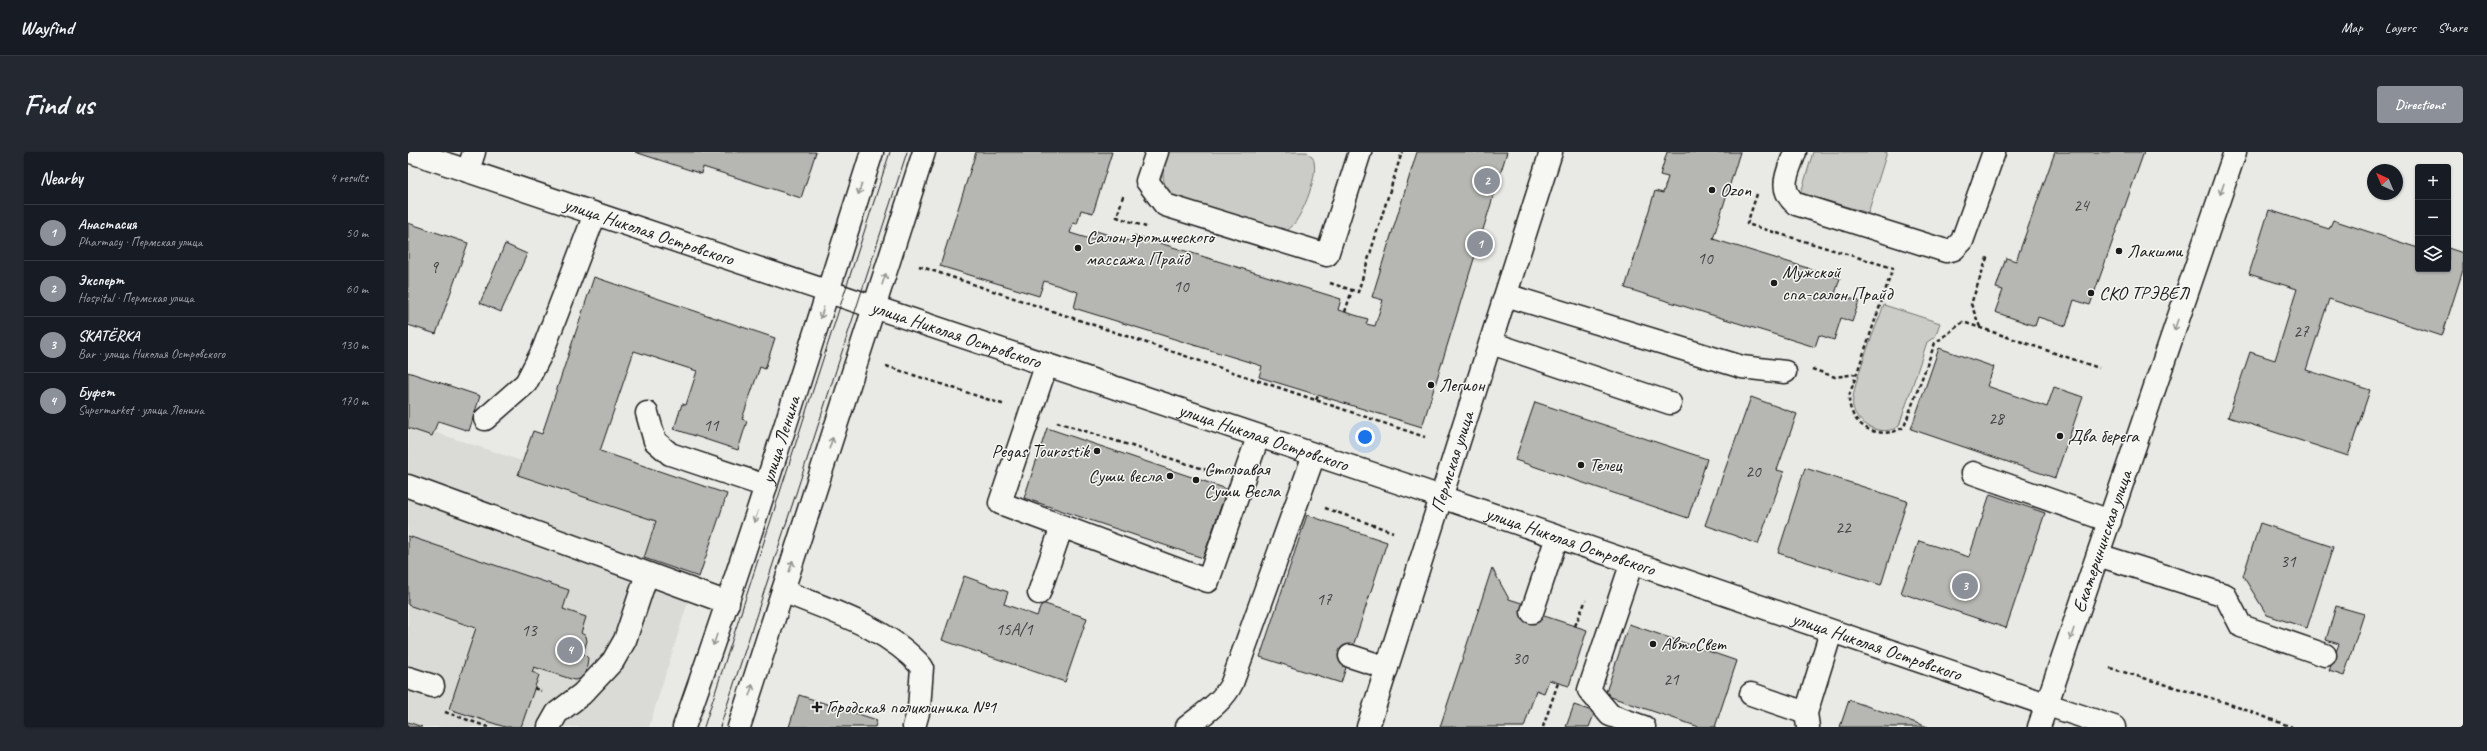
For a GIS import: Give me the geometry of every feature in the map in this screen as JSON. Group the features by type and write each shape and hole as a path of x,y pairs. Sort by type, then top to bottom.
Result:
{"street":[{"name":"улица Николая Островского","path":"411,152 471,161 595,214 1632,562 1831,632 2114,727"},
{"name":"улица Ленина","path":"684,727 728,603 829,293 872,152"},
{"path":"738,727 783,591 866,306 924,152"},
{"path":"1157,152 1147,181 1165,205 1327,255 1354,154"},
{"name":"Пермская улица","path":"1368,727 1442,499 1550,152"},
{"path":"1795,152 1784,187 1787,196 1796,204 1946,251 1954,249 1962,241 1994,152"},
{"name":"Екатерининская улица","path":"2039,727 2048,705 2235,152"},
{"path":"485,419 526,383 543,350 595,214"},
{"path":"1506,295 1742,367 1785,372"},
{"path":"1491,343 1670,403"},
{"path":"1046,366 1000,503 1208,581 1258,437"},
{"path":"647,413 655,442 670,454 766,486"},
{"path":"1187,727 1227,693 1314,456"},
{"path":"1973,473 2110,521"},
{"path":"408,486 728,603"},
{"path":"1039,593 1062,526"},
{"path":"1532,612 1557,537"},
{"path":"2098,555 2225,595 2241,626 2325,655"},
{"path":"1632,562 1589,690 1610,715 1644,727"},
{"path":"549,727 557,713 582,694 613,662 625,640 647,574"},
{"path":"783,591 855,620 909,652 922,667 919,709 914,727"},
{"path":"1751,694 1807,720 1831,632"},
{"path":"1350,656 1387,668"},
{"path":"408,678 432,686"}],"path":[{"path":"1759,188 1747,224 1893,268 1849,396 1848,407 1854,418 1861,425 1878,434 1896,432 1904,427 1935,343 1963,322 2099,368"},
{"path":"919,266 1425,437"},
{"path":"1345,312 1352,290"},
{"path":"886,366 1243,482"},
{"path":"1806,368 1835,377 1856,374"},
{"path":"1316,400 1318,396"},
{"path":"1299,499 1393,532"},
{"path":"1575,626 1586,600"},
{"path":"2110,668 2224,702 2292,727"},
{"path":"1543,727 1558,682"}],"shaded area":[{"path":"1168,152 1307,152 1314,161 1315,169 1311,188 1298,218 1287,231 1276,232 1171,196 1165,185 1163,175 1164,164"},
{"path":"1813,152 1887,152 1868,213 1801,193"},
{"path":"1884,305 1940,323 1935,337 1927,342 1899,426 1885,431 1874,429 1867,425 1857,416 1853,407 1855,387 1859,373"},
{"path":"408,428 432,436 434,432 522,461 518,475 656,521 644,558 696,576 649,727 422,727 408,722"}],"building":[{"path":"635,152 816,152 801,198 703,167 702,174"},
{"path":"976,152 1112,152 1093,213 1081,210 1077,224 1073,223 1070,233 1093,240 1096,231 1132,242 1134,235 1341,299 1338,310 1368,319 1366,324 1375,326 1383,300 1372,297 1417,152 1507,152 1422,427 1259,377 1262,366 1074,308 1078,292 1044,281 1039,296 940,266"},
{"path":"1667,152 1740,152 1713,239 1840,278 1835,294 1859,301 1852,322 1841,318 1834,340 1819,335 1815,347 1625,288 1655,191 1663,193 1668,177 1660,175"},
{"path":"2055,152 2144,152 2090,305 2074,300 2066,326 2038,317 2035,326 1995,312 2003,290 1996,288 2006,258 2016,261"},
{"path":"2269,210 2329,229 2333,220 2415,247 2415,272 2451,272 2451,249 2463,253 2463,270 2442,336 2329,299 2306,370 2370,390 2348,456 2228,417 2250,352 2275,360 2297,289 2249,274"},
{"path":"408,223 468,243 436,334 408,325"},
{"path":"505,244 527,254 501,312 480,303"},
{"path":"594,277 775,338 765,369 760,367 742,419 747,421 738,450 674,429 682,404 686,405 697,371 634,351 600,451 727,494 699,577 644,558 656,521 518,475 533,431 542,434"},
{"path":"1939,348 1994,367 1987,386 2047,407 2054,387 2083,397 2055,478 1911,429"},
{"path":"408,372 480,396 469,431 438,421 432,436 408,428"},
{"path":"1751,397 1797,414 1777,470 1784,472 1758,544 1705,525"},
{"path":"1535,402 1707,459 1688,518 1515,460"},
{"path":"1047,428 1227,489 1203,558 1024,498"},
{"path":"1805,468 1907,501 1881,585 1778,553"},
{"path":"1990,494 2045,513 2006,628 1901,593 1919,541 1969,557"},
{"path":"1307,515 1387,542 1341,683 1260,657"},
{"path":"2260,523 2333,547 2307,628 2267,615 2243,576"},
{"path":"408,536 569,590 563,609 586,617 581,633 586,636 587,641 583,653 588,658 586,673 581,679 574,680 534,667 532,672 539,675 521,727 505,727 449,709 476,628 408,605"},
{"path":"1492,568 1509,599 1531,606 1532,612 1587,630 1569,686 1549,680 1544,693 1536,690 1524,727 1440,727"},
{"path":"964,576 1008,592 1004,604 1037,616 1042,603 1087,618 1065,682 942,640"},
{"path":"2336,606 2364,614 2344,676 2329,671 2339,644 2326,640"},
{"path":"1629,624 1737,661 1715,727 1699,727 1605,695"},
{"name":"Городская поликлиника №1","path":"799,695 877,720 875,727 789,727"},
{"path":"1849,700 1928,727 1840,727"},
{"path":"1574,705 1595,712 1589,727 1566,727"},
{"path":"408,722 422,727 408,727"}],"tram line":[{"path":"704,727 890,152"},
{"path":"720,727 907,152"}],"place":[{"name":"Эксперт","path":"1487,181"},
{"name":"Ozon","path":"1712,190"},
{"name":"Анастасия","path":"1480,244"},
{"name":"Салон эротического массажа Прайд","path":"1078,248"},
{"name":"Лакшми","path":"2119,251"},
{"name":"Мужской спа-салон Прайд","path":"1774,283"},
{"name":"СКО ТРЭВЕЛ","path":"2091,293"},
{"name":"Легион","path":"1431,385"},
{"name":"Два берега","path":"2060,436"},
{"name":"Pegas Tourostik","path":"1097,451"},
{"name":"Телец","path":"1581,465"},
{"name":"Суши весла","path":"1170,476"},
{"name":"Столоавая Суши Весла","path":"1196,480"},
{"name":"SKAТЁRКА","path":"1965,586"},
{"name":"АвтоСвет","path":"1653,644"},
{"name":"Буфет","path":"570,650"},
{"name":"Городская поликлиника №1","path":"817,707"}]}
